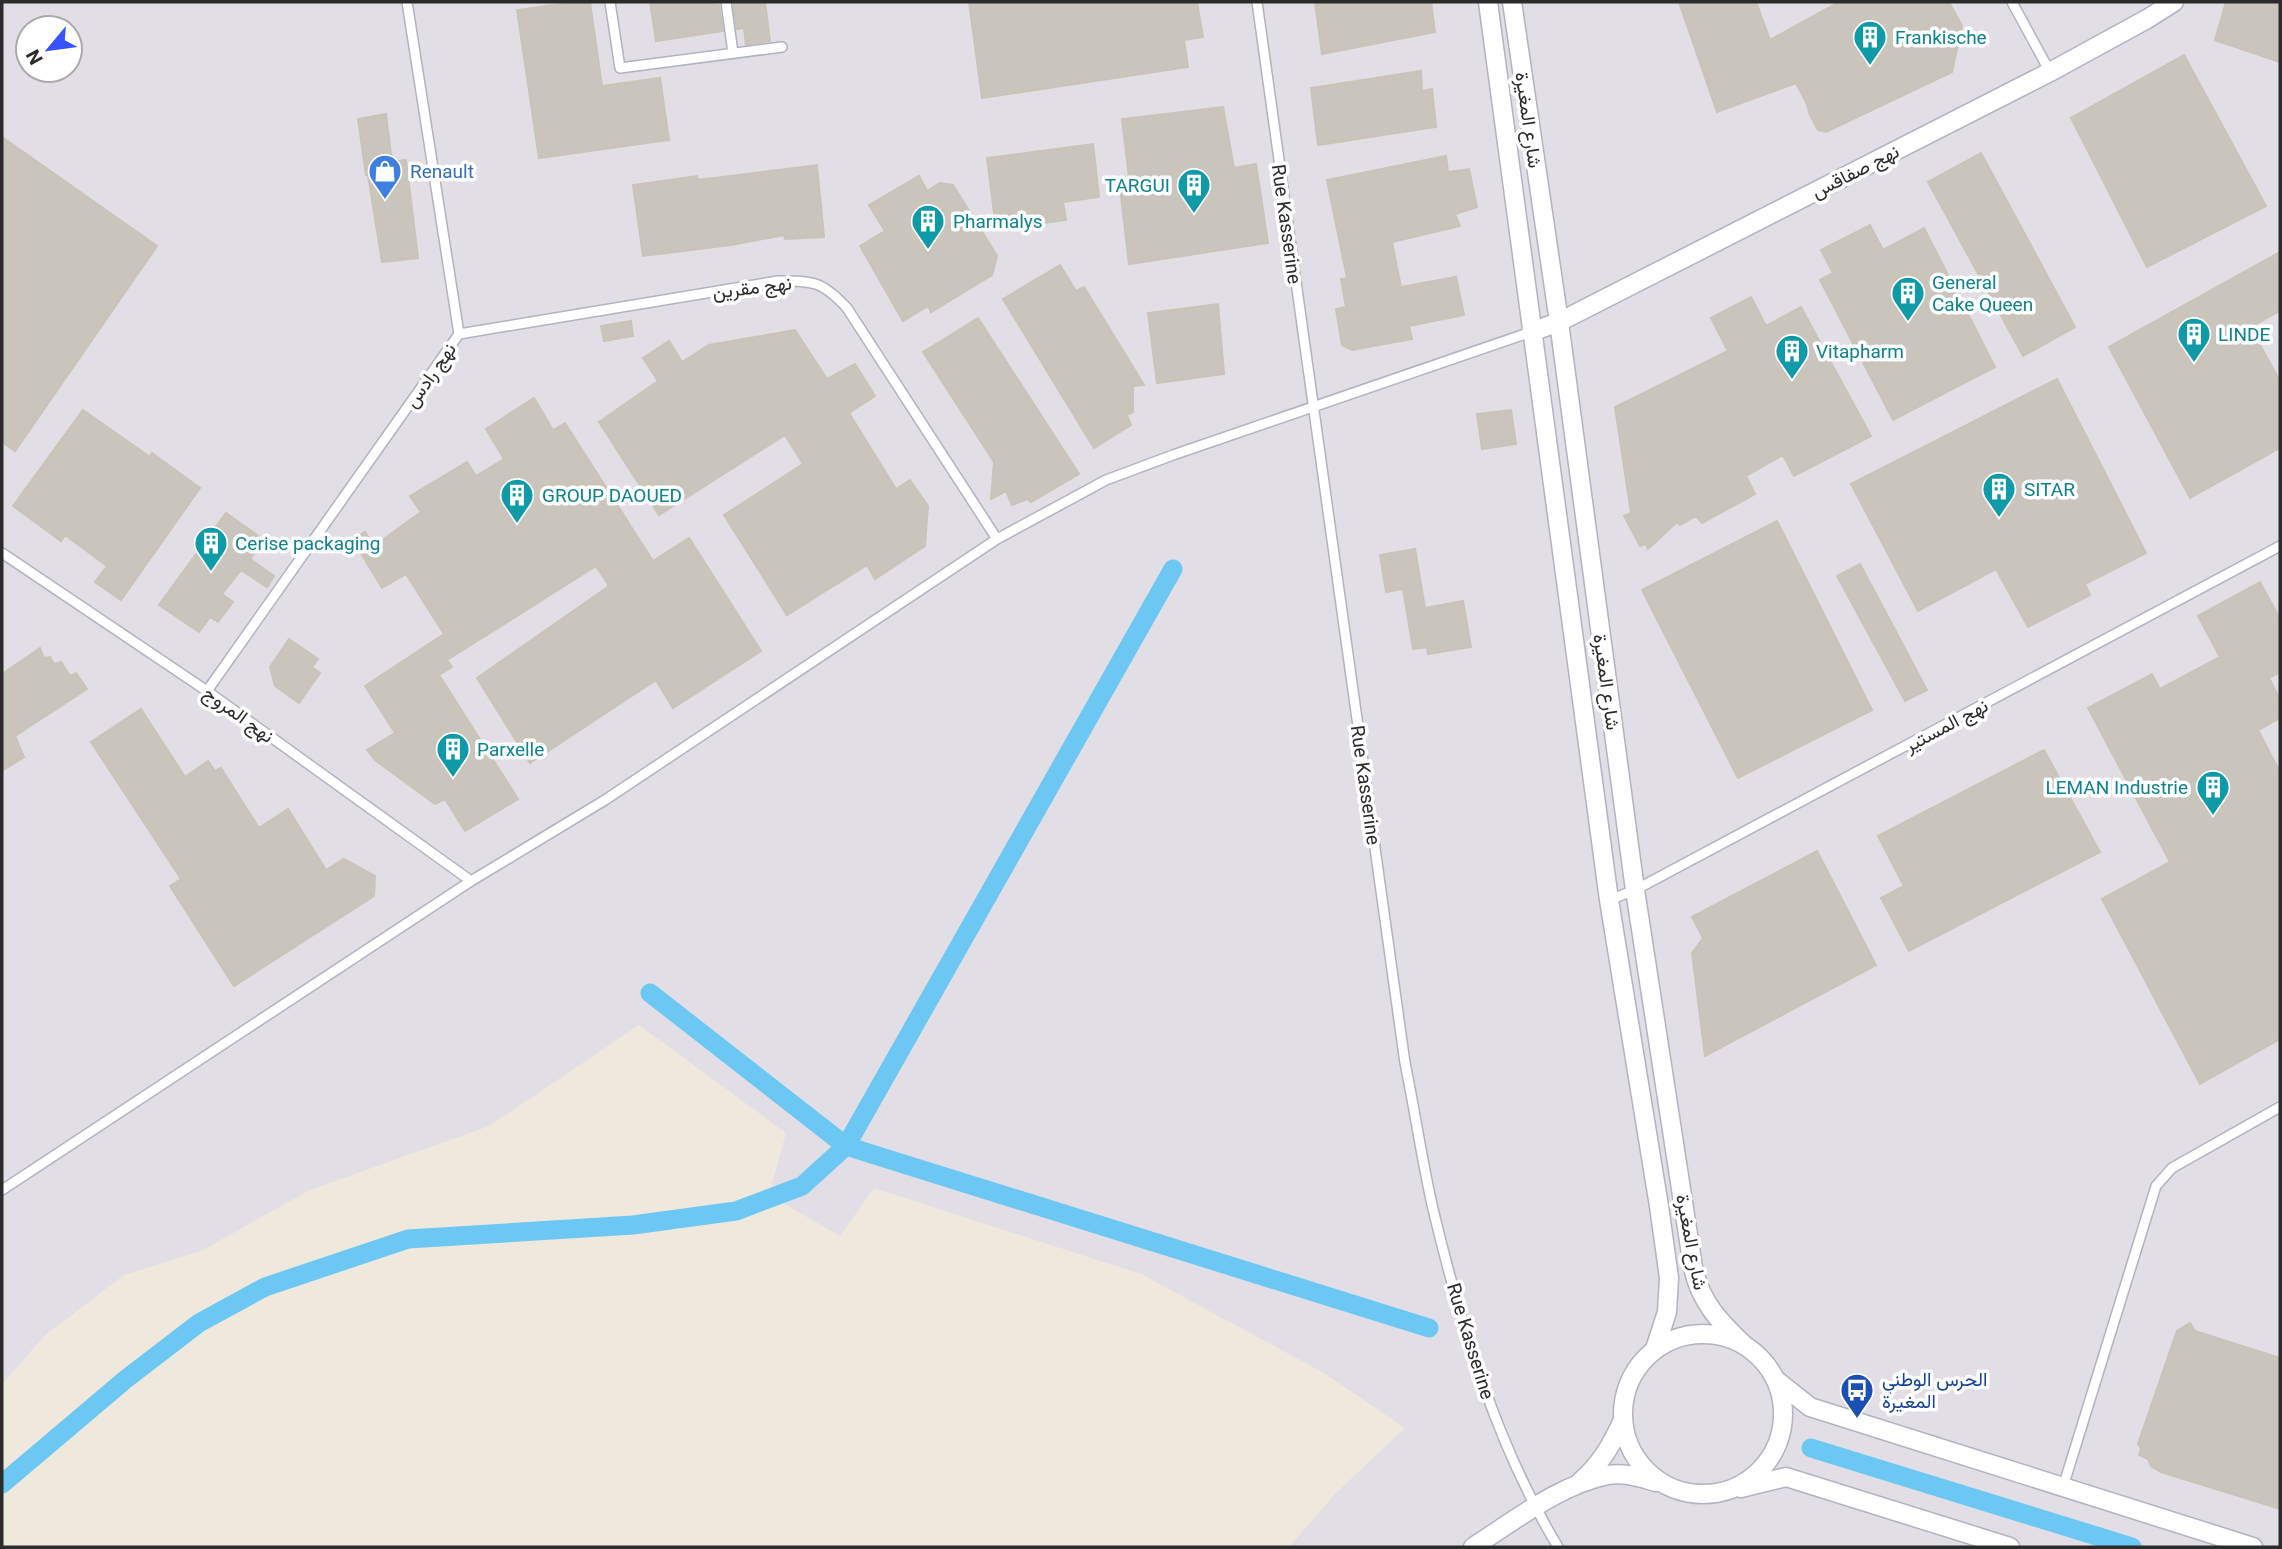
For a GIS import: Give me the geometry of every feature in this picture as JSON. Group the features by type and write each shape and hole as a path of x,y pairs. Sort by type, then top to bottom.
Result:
{"street":[{"name":"شارع المغيرة","path":"1488,2 1609,900 1660,1206 1669,1278 1667,1312 1655,1349"},
{"name":"شارع المغيرة","path":"1512,2 1559,322 1635,890 1697,1285 1705,1303 1744,1345"},
{"name":"نهج صفاقس","path":"1531,332 1559,322 2050,72 2174,2"},
{"path":"1661,1483 1642,1466 1629,1445 1623,1420 1625,1393 1636,1368 1655,1349 1684,1336 1715,1334 1744,1345 1763,1360 1776,1380 1810,1407 2253,1547"},
{"path":"1721,1493 1747,1482 1768,1462 1780,1436 1783,1408 1776,1380"},
{"path":"1473,1547 1574,1486 1593,1471 1604,1457 1623,1420"},
{"path":"1574,1486 1609,1475 1623,1474 1661,1483 1690,1494 1721,1493 1786,1477 2010,1547"}],"lane":[{"name":"نهج رادس","path":"207,691 459,334 407,2"},
{"path":"610,2 620,68 782,47"},
{"path":"726,2 733,53"},
{"name":"Rue Kasserine","path":"1256,2 1405,1063 1433,1208 1473,1356 1501,1433 1534,1508 1558,1547"},
{"path":"2012,2 2050,72"},
{"name":"نهج مقرين","path":"459,334 778,281 820,285 831,291 847,308 998,539"},
{"path":"2,1190 471,881 605,800 998,539 1106,480 1531,332"},
{"name":"نهج المستير","path":"1609,900 1635,890 2280,546"},
{"name":"نهج المروج","path":"2,553 207,691 471,881"},
{"path":"2063,1487 2155,1186 2172,1168 2280,1107"}],"shaded area":[{"path":"2,2 2280,2 2280,1547 1289,1547 1334,1495 1405,1428 1324,1373 1141,1274 874,1188 840,1236 769,1195 786,1133 639,1025 489,1126 310,1190 201,1251 124,1275 44,1336 2,1384"}],"building":[{"path":"590,2 602,86 660,78 669,140 539,158 517,10"},
{"path":"650,2 713,2 714,5 719,5 723,31 656,41"},
{"path":"765,2 770,41 746,45 744,28 737,29 733,3"},
{"path":"969,2 1197,2 1203,37 1184,40 1188,67 982,98"},
{"path":"1315,2 1431,2 1435,32 1322,54"},
{"name":"Frankische","path":"1679,2 1756,2 1770,40 1839,2 1949,2 1962,26 1952,72 1826,132 1818,130 1796,83 1717,112"},
{"path":"2226,2 2280,2 2280,62 2215,40"},
{"path":"2184,55 2266,206 2147,267 2071,118"},
{"path":"1421,71 1422,91 1432,89 1436,127 1318,145 1311,88"},
{"name":"TARGUI","path":"1223,107 1234,168 1256,164 1268,243 1129,264 1120,188 1130,186 1122,119"},
{"path":"386,114 392,162 406,160 418,258 382,262 358,119"},
{"path":"2,137 157,246 15,451 2,442"},
{"path":"1093,144 1099,197 1063,202 1066,220 996,229 987,158"},
{"path":"1981,153 2075,327 2023,356 1928,182"},
{"path":"1446,156 1448,172 1469,169 1477,207 1455,214 1460,226 1392,242 1401,287 1456,277 1464,315 1409,326 1412,339 1352,350 1342,345 1336,309 1346,307 1341,279 1347,278 1327,180"},
{"path":"817,165 824,237 785,239 784,235 643,256 633,185"},
{"name":"Pharmalys","path":"919,176 927,191 940,183 953,185 997,256 992,275 931,312 928,306 903,321 860,246 885,231 869,205"},
{"name":"General Cake Queen","path":"1870,225 1883,250 1924,228 1995,367 1893,420 1820,280 1833,273 1821,250"},
{"name":"LINDE","path":"2280,252 2280,311 2250,327 2280,381 2280,448 2190,498 2109,347"},
{"path":"1060,265 1076,291 1084,287 1144,385 1133,386 1133,412 1127,415 1131,425 1094,448 1003,299"},
{"path":"1751,297 1766,326 1801,307 1871,436 1794,476 1783,455 1746,476 1755,494 1702,523 1696,516 1680,525 1677,522 1648,549 1646,544 1640,546 1624,516 1631,513 1615,407 1728,351 1711,318"},
{"path":"1218,304 1224,374 1157,383 1148,313"},
{"path":"978,318 1079,474 1031,502 1027,499 1012,505 1006,491 991,499 994,462 923,352"},
{"path":"631,321 633,336 604,341 601,326"},
{"path":"795,330 827,379 855,364 875,396 849,413 896,489 910,480 928,506 925,546 875,579 867,565 787,615 724,515 803,464 785,435 659,515 599,422 658,381 643,358 669,341 682,362 709,345"},
{"name":"SITAR","path":"2057,379 2146,553 2085,584 2090,595 2028,627 1996,569 1918,611 1851,484"},
{"path":"534,398 553,430 565,423 653,561 689,538 761,651 673,708 656,680 530,763 477,678 609,586 596,566 447,660 452,667 439,675 518,799 465,831 445,799 435,804 375,760 367,750 395,733 365,686 444,634 406,574 382,588 353,540 365,532 374,546 421,512 410,496 467,462 476,476 504,459 486,429"},
{"path":"83,410 150,457 152,453 200,488 121,600 95,582 107,566 65,535 61,541 13,506"},
{"path":"1511,410 1516,444 1482,449 1477,414"},
{"name":"Cerise packaging","path":"226,513 264,540 250,559 274,576 267,587 241,570 222,594 233,602 218,622 210,617 199,632 159,605"},
{"path":"1777,521 1872,710 1738,778 1642,590"},
{"path":"1415,549 1425,608 1463,601 1471,647 1428,654 1427,647 1413,649 1403,589 1386,592 1380,555"},
{"path":"1860,564 1927,690 1905,701 1837,576"},
{"name":"LEMAN Industrie","path":"2260,582 2280,619 2280,672 2269,678 2280,700 2280,718 2258,730 2280,772 2280,1039 2200,1084 2102,899 2170,862 2088,708 2152,674 2160,689 2220,657 2198,616"},
{"path":"289,639 318,659 312,667 320,673 299,703 275,686 270,667"},
{"path":"40,648 44,658 50,657 54,664 61,662 70,676 76,673 87,689 15,736 24,757 2,771 2,674"},
{"path":"141,709 185,777 208,761 215,771 221,768 259,828 288,809 326,870 344,859 375,876 374,896 234,986 170,886 181,879 91,742"},
{"path":"2044,750 2100,852 1909,951 1881,898 1904,886 1878,836"},
{"path":"1817,851 1876,965 1705,1056 1692,953 1703,938 1692,917"},
{"path":"2190,1323 2195,1331 2280,1358 2280,1509 2161,1472 2151,1466 2148,1459 2139,1455 2141,1449 2138,1444 2177,1331"}],"waterway":[{"path":"2,1484 126,1379 199,1323 265,1287 408,1239 633,1225 736,1211 802,1186 846,1146 1173,569"},
{"path":"650,993 846,1146 1429,1328"},
{"path":"1811,1448 2132,1547"}],"place":[{"name":"Frankische","path":"1870,67"},
{"name":"Renault","path":"385,201"},
{"name":"TARGUI","path":"1194,215"},
{"name":"Pharmalys","path":"928,251"},
{"name":"General Cake Queen","path":"1908,323"},
{"name":"LINDE","path":"2194,364"},
{"name":"Vitapharm","path":"1792,381"},
{"name":"SITAR","path":"1999,519"},
{"name":"GROUP DAOUED","path":"517,525"},
{"name":"Cerise packaging","path":"211,573"},
{"name":"Parxelle","path":"453,779"},
{"name":"LEMAN Industrie","path":"2213,817"},
{"name":"الحرس الوطني المغيرة","path":"1857,1420"}]}
